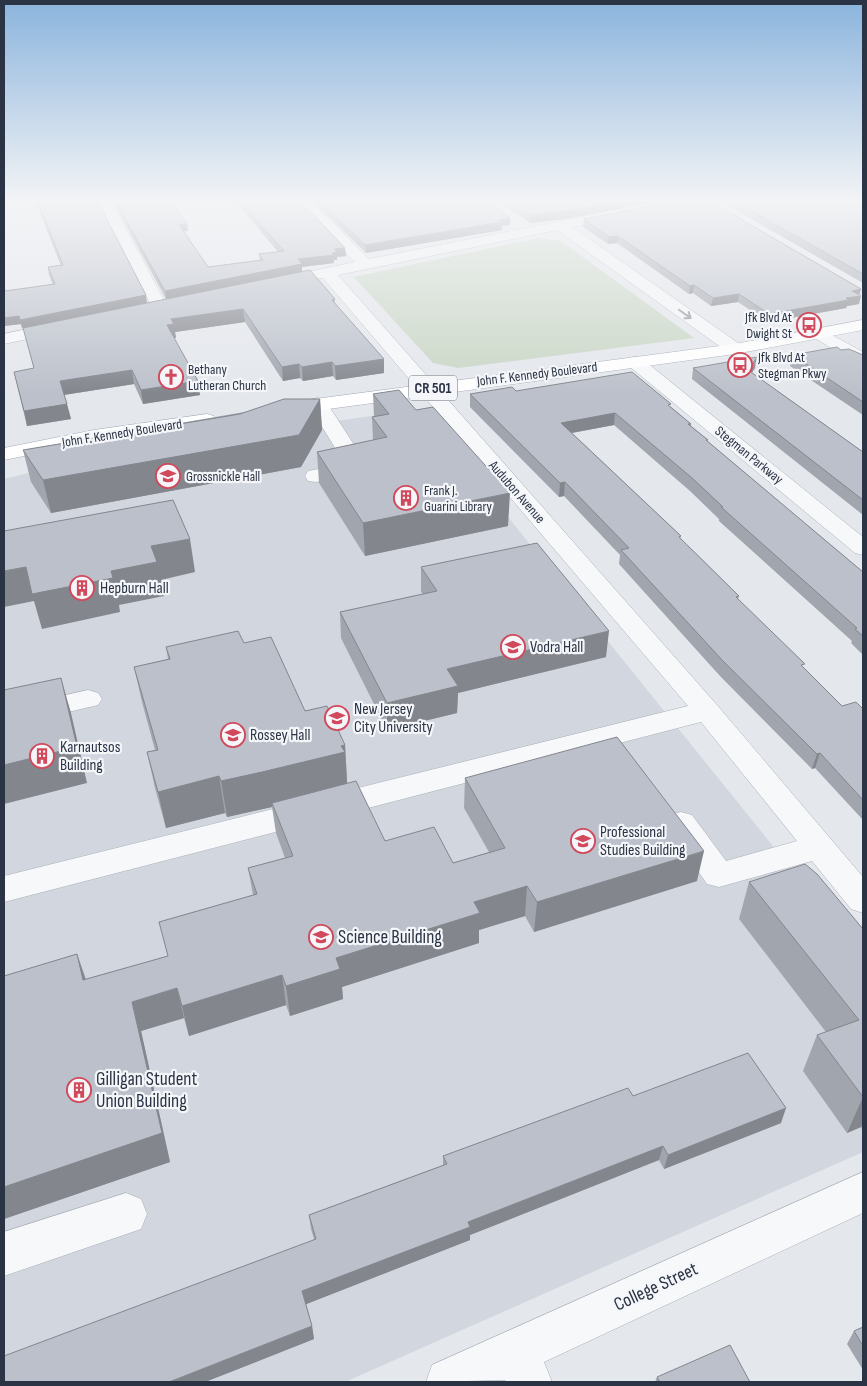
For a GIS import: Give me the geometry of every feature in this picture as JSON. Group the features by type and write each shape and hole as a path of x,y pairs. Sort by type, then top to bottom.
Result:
{"main road":[{"name":"John F. Kennedy Boulevard","path":"269,411 736,349 863,325"},
{"name":"John F. Kennedy Boulevard","path":"4,454 94,436 220,418"}],"street":[{"path":"133,265 153,308 179,303"},
{"path":"302,277 362,265"},
{"path":"616,265 736,349"},
{"name":"Audubon Avenue","path":"327,272 706,711 863,900"},
{"path":"4,339 70,325"},
{"path":"821,334 863,360"},
{"name":"Stegman Parkway","path":"635,362 863,548"},
{"path":"316,476 358,468 318,404"},
{"path":"4,718 88,699"},
{"path":"4,889 622,744 706,711"},
{"path":"666,803 719,875 819,847"},
{"name":"College Street","path":"449,1382 523,1367 863,1192"},
{"path":"4,1254 126,1214"}],"shaded area":[{"name":"New Jersey City University","path":"421,409 863,958 863,1152 345,1382 4,1382 4,479 115,452"}],"green space":[{"path":"412,265 593,265 694,338 458,368 433,363 354,277"}],"building":[{"path":"63,265 130,265 146,295 20,320 19,316 4,318 4,284 5,291 55,284 48,267"},
{"path":"151,265 206,265 208,267 226,265 299,265 165,291"},
{"path":"659,265 819,265 861,289 852,291 861,296 769,314 739,294 713,298 694,285 690,286"},
{"path":"847,265 863,265 863,274"},
{"path":"310,270 335,299 332,300 384,359 335,366 332,362 302,367 299,364 282,367 243,309 171,319 174,324 167,325 198,381 141,390 132,370 60,381 67,404 24,411 14,372 34,368 23,328"},
{"path":"837,347 841,350 849,349 863,355 863,402 793,355"},
{"path":"757,357 748,370 863,452 863,500 693,368"},
{"path":"632,372 671,404 668,405 708,440 706,440 863,572 863,636 855,629 857,628 721,507 723,507 692,478 615,413 561,423 681,536 679,537 739,596 736,597 805,664 801,665 842,706 856,702 863,709 863,800 820,753 817,754 723,661 621,550 629,548 565,482 560,483 470,394 512,387 516,391"},
{"path":"399,390 416,410 433,407 510,493 363,523 317,452 387,437 372,417 389,414 373,394"},
{"path":"284,399 320,399 299,435 43,480 23,450 240,414"},
{"path":"173,500 190,539 151,546 157,562 111,571 113,578 32,594 26,567 4,571 4,531"},
{"name":"Vodra Hall","path":"537,543 609,631 447,669 458,686 387,703 340,612 437,591 421,567"},
{"name":"Rossey Hall","path":"238,631 244,643 271,637 305,711 327,706 345,745 341,746 345,752 221,781 219,776 158,792 147,752 158,750 134,667 170,659 166,647"},
{"path":"61,678 77,747 4,765 4,690"},
{"path":"617,737 704,851 537,902 527,886 474,902 480,913 336,958 340,969 286,986 282,975 182,1006 177,988 132,1002 162,1133 4,1187 4,976 77,954 83,980 168,956 159,922 257,894 248,868 293,856 272,803 356,781 385,841 434,827 453,863 505,848 465,778"},
{"path":"805,864 817,874 863,929 863,1097 817,1035 859,1020 749,882"},
{"path":"748,1053 786,1108 668,1155 663,1146 468,1222 470,1227 302,1291 312,1326 169,1382 4,1382 4,1356 316,1239 309,1215 447,1164 443,1156 628,1088 633,1096"},
{"path":"863,1327 863,1346 854,1331"},
{"path":"730,1345 750,1382 660,1382 657,1377"}],"place":[{"name":"Jfk Blvd At Dwight St","path":"809,325"},
{"name":"Jfk Blvd At Stegman Pkwy","path":"740,365"},
{"name":"Bethany Lutheran Church","path":"171,377"},
{"name":"Grossnickle Hall","path":"168,476"},
{"name":"Frank J. Guarini Library","path":"406,498"},
{"name":"Hepburn Hall","path":"82,588"},
{"name":"Vodra Hall","path":"513,647"},
{"name":"New Jersey City University","path":"337,718"},
{"name":"Rossey Hall","path":"233,735"},
{"name":"Karnautsos Building","path":"42,756"},
{"name":"Professional Studies Building","path":"583,841"},
{"name":"Science Building","path":"321,937"},
{"name":"Gilligan Student Union Building","path":"79,1090"}]}
